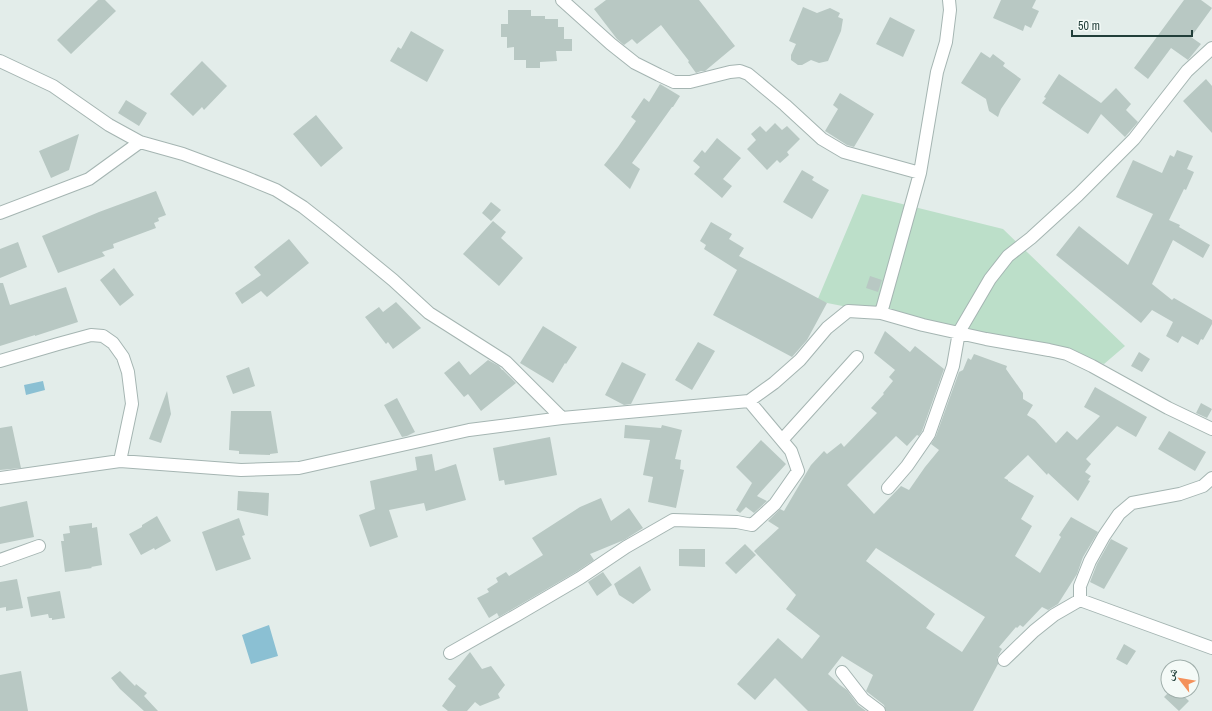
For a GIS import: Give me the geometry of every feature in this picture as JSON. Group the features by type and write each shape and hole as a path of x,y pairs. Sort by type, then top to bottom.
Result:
{"street":[{"path":"562,0 611,44 636,63 658,75 674,82 690,82 740,71 748,74 822,139 844,152 920,173"},
{"path":"881,313 920,173 937,72 946,42 950,10 949,0"},
{"path":"888,488 907,466 929,434 953,366 959,332 990,279 1008,256 1078,195 1134,139 1187,71 1212,48"},
{"path":"0,61 53,86 108,126 140,142 183,154 242,176 281,193 303,207 393,280 429,313 506,362 562,418"},
{"path":"0,213 89,179 140,142"},
{"path":"0,478 120,462 241,470 299,468 469,430 562,418 749,401 774,383 800,360 827,328 848,311 881,313 923,325 986,339 1066,354 1092,366 1168,408 1212,429"},
{"path":"0,361 91,336 103,336 113,342 123,356 128,372 132,404 120,462"},
{"path":"782,440 857,357"},
{"path":"450,653 580,578 626,546 673,520 738,522 752,525 775,504 798,472 791,451 749,401"},
{"path":"1080,600 1080,586 1090,561 1104,536 1119,514 1132,503 1180,494 1203,486 1212,478"},
{"path":"0,560 39,546"},
{"path":"1004,660 1034,631 1054,615 1080,600 1212,648"},
{"path":"842,672 864,699 879,711"}],"green space":[{"path":"862,194 1003,229 1125,346 1104,364 1046,346 817,301"}],"water":[{"path":"43,381 45,390 26,395 24,385"},
{"path":"269,625 278,656 251,664 242,635"}],"building":[{"path":"98,0 105,0 116,11 71,54 57,40"},
{"path":"606,0 699,0 735,46 705,71 696,73 688,62 689,61 661,25 637,44 632,39 624,45 617,39 594,9"},
{"path":"1001,0 1036,0 1032,8 1039,11 1031,28 1025,25 1023,31 993,18"},
{"path":"1184,0 1201,0 1212,8 1191,37 1201,44 1188,60 1171,48 1148,79 1134,68"},
{"path":"803,7 817,13 830,8 840,13 838,17 843,19 841,31 828,61 819,63 811,60 802,65 798,65 791,60 791,55 796,44 789,41"},
{"path":"508,10 531,10 531,16 545,16 545,19 558,19 558,27 564,27 564,39 572,39 572,51 556,51 557,61 540,62 540,68 526,68 526,60 514,60 514,47 507,48 507,37 501,37 501,24 508,24"},
{"path":"890,17 915,30 903,57 876,44"},
{"path":"411,31 444,50 427,82 390,61 398,47 401,49"},
{"path":"981,52 990,58 993,54 1005,63 1003,66 1021,79 1001,109 998,117 989,111 986,99 961,83"},
{"path":"202,61 227,86 204,110 202,107 193,116 170,94"},
{"path":"1059,74 1101,103 1116,88 1131,104 1126,110 1138,122 1125,137 1101,114 1088,134 1042,103 1046,98 1044,97"},
{"path":"1206,79 1212,86 1212,133 1183,101"},
{"path":"660,84 680,96 632,163 640,169 630,189 604,165 636,121 631,117 644,98 649,102"},
{"path":"840,93 874,114 854,147 847,145 825,131 838,109 833,105"},
{"path":"126,100 147,113 139,126 118,113"},
{"path":"316,115 343,148 321,167 293,134"},
{"path":"775,123 782,130 787,126 800,139 787,152 789,155 780,163 777,160 767,170 747,149 756,140 751,134 760,126 766,132"},
{"path":"79,134 69,170 51,178 39,151"},
{"path":"717,138 741,158 723,179 732,186 722,198 694,174 700,167 693,161 702,150 705,153"},
{"path":"1177,150 1193,156 1187,169 1194,172 1186,190 1184,189 1169,220 1180,225 1179,227 1210,245 1203,258 1173,240 1152,284 1172,300 1174,298 1212,320 1212,324 1203,340 1201,339 1198,345 1182,336 1178,343 1166,336 1173,322 1152,310 1141,323 1056,255 1079,226 1128,265 1153,214 1116,197 1133,160 1162,173 1170,155 1174,157"},
{"path":"802,170 814,177 812,180 829,190 812,219 783,202"},
{"path":"156,191 166,215 158,218 159,221 154,223 156,228 113,244 114,248 102,252 105,256 58,273 42,236 99,212"},
{"path":"491,202 501,210 491,221 482,213"},
{"path":"493,221 506,232 501,238 523,258 499,286 463,254"},
{"path":"711,222 732,234 729,239 744,248 739,256 827,303 807,340 792,357 713,315 737,270 704,249 706,245 700,241"},
{"path":"289,239 309,263 267,297 261,291 242,304 235,293 261,275 254,267"},
{"path":"18,242 27,267 0,278 0,249"},
{"path":"114,268 134,295 120,306 100,280"},
{"path":"870,276 882,280 878,292 866,288"},
{"path":"0,283 3,283 10,305 66,287 78,322 0,346"},
{"path":"396,302 421,328 393,349 388,342 386,344 365,317 379,307 383,312"},
{"path":"543,326 577,347 553,383 520,363"},
{"path":"885,331 910,352 915,346 944,369 919,436 917,435 907,446 896,436 847,485 874,514 901,486 909,490 939,450 931,444 936,436 959,372 963,370 968,358 971,360 974,354 1007,366 1006,369 1023,393 1023,399 1033,405 1027,415 1035,420 1056,443 1067,431 1077,440 1100,416 1084,407 1095,387 1147,417 1136,437 1117,426 1086,459 1091,464 1085,472 1091,476 1088,480 1090,481 1078,501 1048,473 1047,475 1028,455 1004,478 1034,496 1021,519 1032,526 1015,556 1040,573 1061,537 1059,535 1071,517 1098,532 1083,557 1077,574 1058,604 1048,610 1042,607 1023,627 1020,625 1017,628 1016,627 999,647 1002,649 997,658 998,664 973,711 886,711 884,705 866,691 873,675 842,656 828,674 847,690 858,705 866,711 808,711 775,678 755,700 737,684 778,638 802,659 820,636 786,609 796,595 754,551 779,528 768,521 780,509 784,511 811,465 824,451 827,454 841,443 844,447 877,413 871,408 884,394 883,393 893,381 889,377 895,370 874,353","holes":["876,548 985,617 962,652 926,628 935,614 866,561"]},
{"path":"698,342 715,351 692,390 675,380"},
{"path":"1139,352 1150,359 1142,372 1131,366"},
{"path":"488,360 499,366 516,383 481,411 468,394 464,397 444,373 459,361 470,375"},
{"path":"622,362 646,374 631,404 624,405 605,395"},
{"path":"249,367 255,386 233,394 226,376"},
{"path":"167,391 171,414 161,443 149,439"},
{"path":"397,398 415,432 402,437 384,405"},
{"path":"1201,403 1212,409 1207,418 1196,413"},
{"path":"231,411 271,411 278,453 270,455 239,454 239,451 229,450"},
{"path":"625,425 661,428 662,425 682,430 675,459 681,460 680,469 684,470 676,508 648,502 653,477 643,475 650,440 624,438"},
{"path":"12,426 21,468 0,470 0,428"},
{"path":"1169,431 1206,452 1195,471 1158,449"},
{"path":"550,437 557,475 505,485 504,480 499,481 493,448"},
{"path":"761,440 786,464 757,496 767,501 754,513 746,507 740,513 736,510 752,483 736,467"},
{"path":"432,454 435,471 456,464 466,500 426,511 424,503 389,510 398,537 370,547 359,515 375,509 370,481 417,470 415,457"},
{"path":"238,491 269,493 268,516 237,510"},
{"path":"601,498 611,521 629,508 643,528 624,540 590,554 594,560 576,572 499,617 497,613 489,618 477,598 489,592 487,589 498,582 496,578 506,572 509,576 543,555 532,538 580,507"},
{"path":"27,501 34,537 0,544 0,507"},
{"path":"157,516 171,541 155,550 154,548 141,555 129,534"},
{"path":"239,518 245,535 242,536 251,559 216,571 202,532"},
{"path":"92,523 92,528 97,527 102,565 65,572 61,541 64,541 63,534 70,533 69,526"},
{"path":"1111,539 1128,548 1104,589 1090,582 1097,564"},
{"path":"745,544 756,555 736,574 725,563"},
{"path":"679,549 705,549 705,567 679,566"},
{"path":"640,566 651,590 633,604 619,595 614,584"},
{"path":"603,572 612,585 597,596 588,582"},
{"path":"17,579 23,608 6,611 6,607 0,608 0,582"},
{"path":"60,591 65,618 52,620 52,618 49,618 48,614 31,617 27,597"},
{"path":"1124,644 1136,651 1127,665 1116,659"},
{"path":"470,652 482,669 491,666 505,685 498,694 500,698 480,706 475,702 467,711 448,711 442,706 456,686 448,679"},
{"path":"21,671 28,711 0,711 0,675"},
{"path":"120,671 135,686 136,684 147,693 144,696 158,711 144,711 120,689 111,678"},
{"path":"1166,699 1187,699 1189,701 1179,711"}]}
